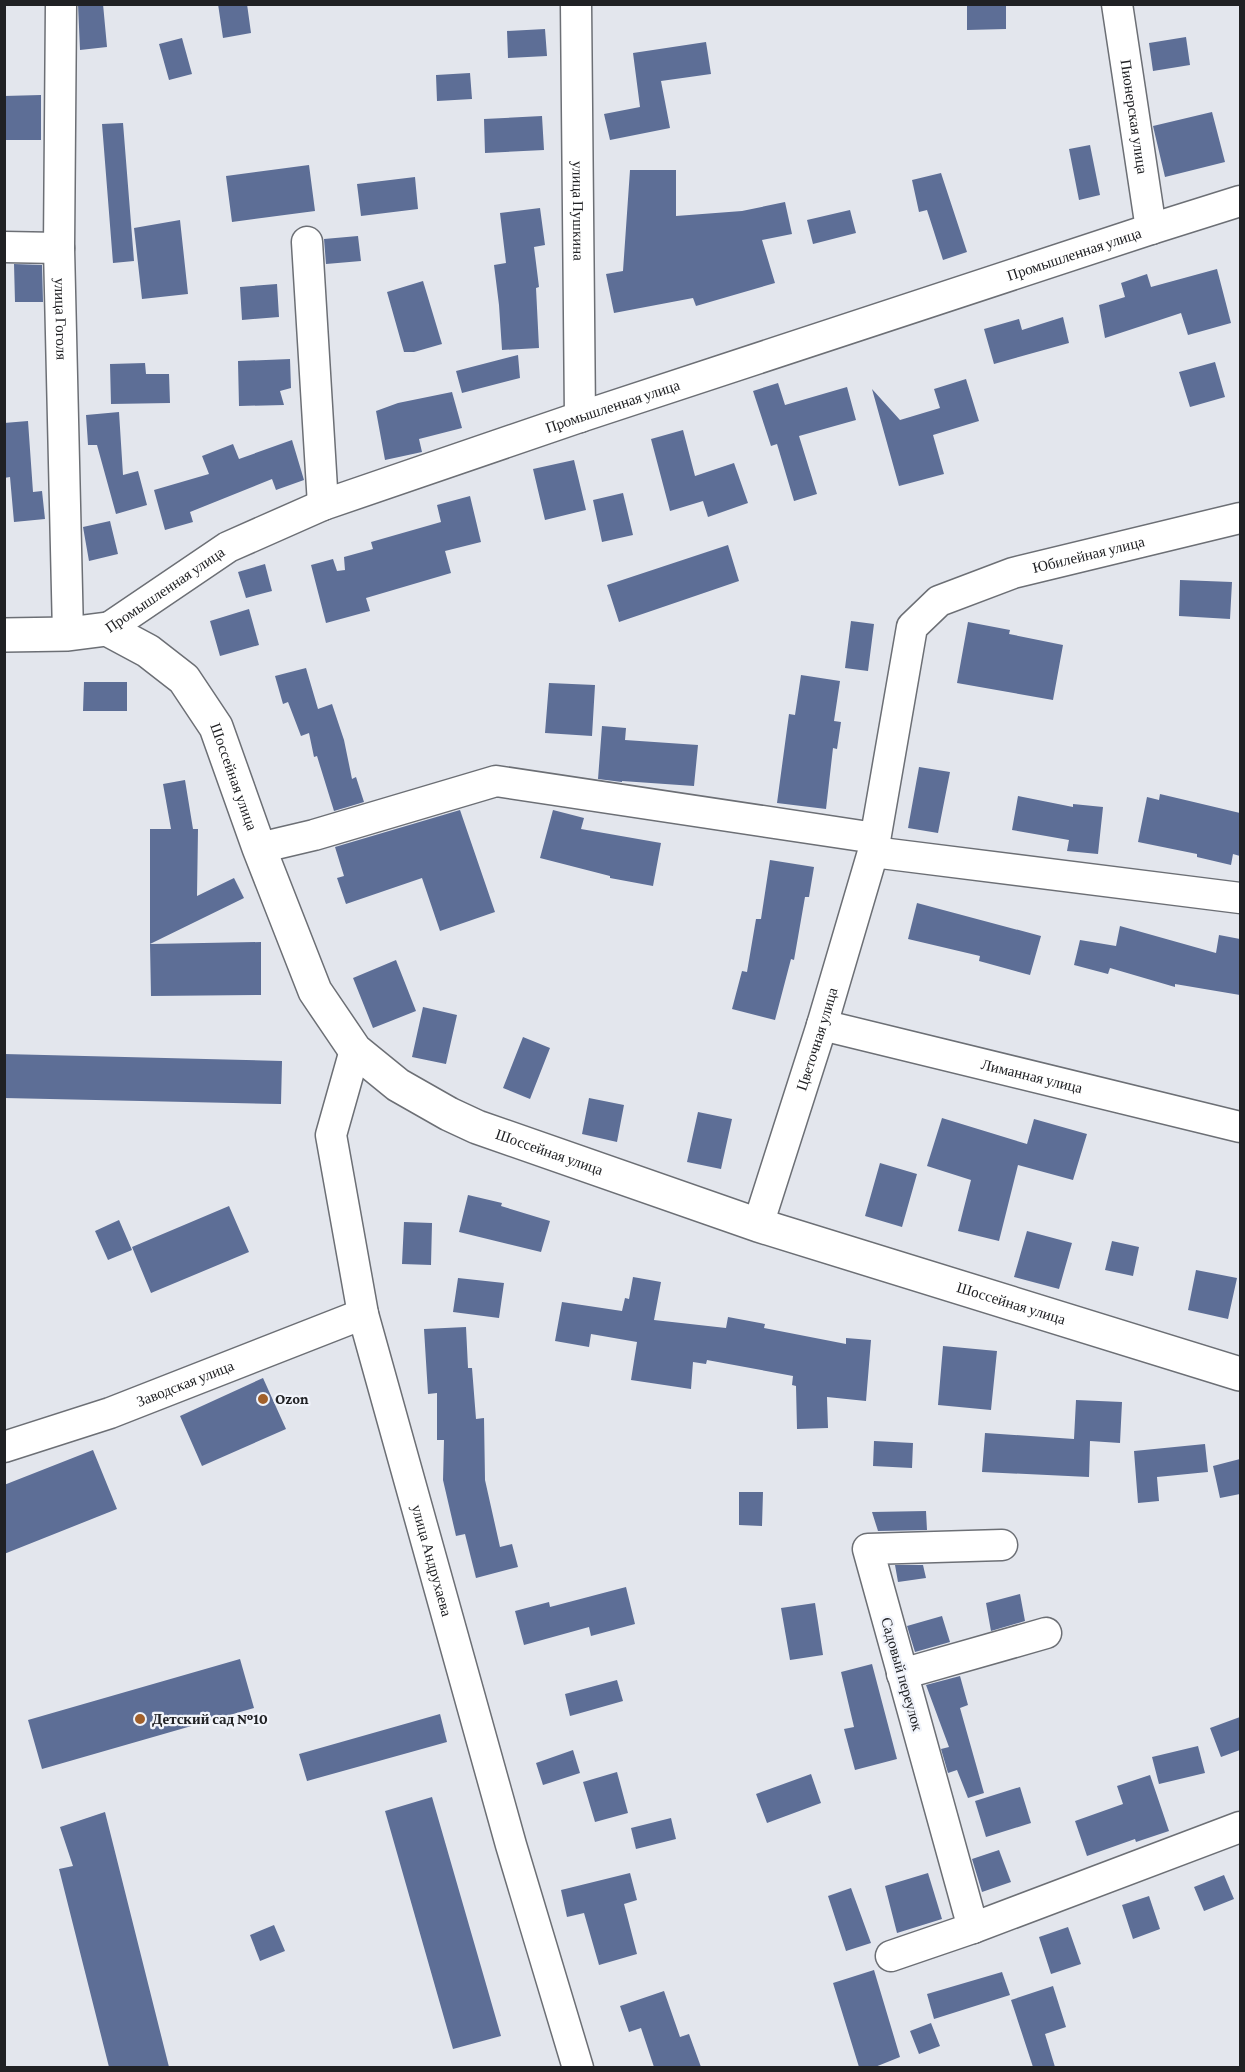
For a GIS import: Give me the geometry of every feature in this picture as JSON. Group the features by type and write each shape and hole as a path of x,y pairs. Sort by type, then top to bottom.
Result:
{"main road":[{"name":"Промышленная улица","path":"4,635 68,634 106,629"},
{"name":"Шоссейная улица","path":"106,629 148,651 184,679 216,727 259,848 315,991 355,1050 398,1085 477,1127 758,1225 1240,1374"}],"street":[{"name":"улица Гоголя","path":"61,4 59,248 68,634"},
{"name":"улица Пушкина","path":"576,4 580,417"},
{"name":"Пионерская улица","path":"1117,4 1151,229"},
{"name":"Промышленная улица","path":"106,629 228,547 323,505 580,417 1240,201"},
{"path":"307,242 323,505"},
{"path":"4,247 59,248"},
{"name":"Юбилейная улица","path":"939,601 1013,573 1240,518"},
{"name":"Цветочная улица","path":"758,1225 822,1025 874,845 912,627 939,601"},
{"path":"259,848 314,835 496,781 874,845 1240,898"},
{"name":"Лиманная улица","path":"822,1025 1240,1127"},
{"name":"улица Андрухаева","path":"355,1050 331,1135 363,1314 510,1845 578,2067"},
{"name":"Заводская улица","path":"4,1447 110,1413 363,1314"},
{"name":"Садовый переулок","path":"973,1928 867,1549 1002,1545"},
{"path":"902,1674 1046,1633"},
{"path":"891,1956 973,1928 1240,1827"}],"building":[{"path":"78,4 103,4 107,47 80,50"},
{"path":"218,4 247,4 251,33 223,38"},
{"path":"967,4 1006,4 1006,29 967,30"},
{"path":"545,29 547,56 508,58 507,31"},
{"path":"1186,37 1190,65 1153,71 1149,43"},
{"path":"182,38 192,74 169,80 159,44"},
{"path":"706,42 711,74 661,81 670,128 610,140 604,114 640,107 633,53"},
{"path":"470,73 472,99 437,101 436,75"},
{"path":"41,95 41,140 4,140 4,96"},
{"path":"1212,112 1225,162 1165,177 1153,126"},
{"path":"542,116 544,150 485,153 484,119"},
{"path":"123,123 134,261 113,263 102,124"},
{"path":"1090,145 1100,195 1079,200 1069,149"},
{"path":"309,165 315,211 232,222 226,176"},
{"path":"630,170 676,170 676,216 742,211 785,202 792,234 762,240 775,283 696,306 693,298 614,313 606,274 623,271"},
{"path":"941,173 967,252 943,260 927,210 919,212 912,180"},
{"path":"415,177 418,209 361,216 357,184"},
{"path":"540,208 545,245 534,247 539,287 536,288 539,348 502,350 494,265 506,263 500,213"},
{"path":"850,210 856,233 813,244 807,220"},
{"path":"180,220 188,294 142,299 134,228"},
{"path":"358,236 361,261 326,264 324,239"},
{"path":"14,264 42,265 43,302 15,302"},
{"path":"1217,269 1231,323 1188,335 1181,313 1105,338 1099,305 1125,297 1121,283 1147,274 1151,287"},
{"path":"423,281 442,344 414,352 404,352 387,292"},
{"path":"277,284 279,317 242,320 240,287"},
{"path":"1063,317 1069,343 994,364 984,329 1019,319 1022,330"},
{"path":"518,355 520,378 462,393 456,371"},
{"path":"290,359 291,388 280,391 284,405 239,406 238,361"},
{"path":"1215,362 1225,397 1190,407 1179,372"},
{"path":"145,363 146,374 169,374 170,403 111,404 110,364"},
{"path":"966,379 979,421 933,435 944,474 899,486 872,389 900,420 940,408 934,389"},
{"path":"778,383 785,405 847,387 856,420 799,436 817,494 794,501 777,444 771,446 753,391"},
{"path":"452,392 462,428 419,439 422,452 385,460 376,411 398,403"},
{"path":"119,412 123,475 138,471 147,505 116,514 97,445 88,445 86,415"},
{"path":"28,421 33,492 42,491 45,519 14,522 10,477 4,478 4,423"},
{"path":"683,430 695,476 734,463 748,503 708,517 703,501 670,511 651,439"},
{"path":"292,440 304,480 276,490 272,479 190,512 193,522 165,530 154,490 209,474 202,456 233,444 239,459"},
{"path":"574,460 586,510 545,520 533,469"},
{"path":"623,493 633,535 602,542 593,500"},
{"path":"470,496 481,542 445,551 451,573 366,598 370,611 326,623 311,565 333,559 337,571 345,570 344,557 373,549 371,542 441,522 437,505"},
{"path":"110,521 118,554 89,561 83,527"},
{"path":"728,545 739,581 619,622 607,585"},
{"path":"265,564 272,591 246,598 238,572"},
{"path":"1180,580 1232,582 1230,619 1179,616"},
{"path":"249,609 259,645 220,656 210,621"},
{"path":"851,621 874,624 868,671 845,668"},
{"path":"968,622 1010,630 1009,634 1063,645 1053,700 957,683"},
{"path":"306,668 318,709 332,704 344,740 352,779 356,777 364,802 334,811 317,756 314,757 309,733 301,736 288,702 283,704 275,676"},
{"path":"801,675 840,681 834,721 841,722 837,749 833,748 826,809 777,803 789,714 795,715"},
{"path":"84,682 127,682 127,711 83,711"},
{"path":"549,683 595,685 592,736 545,733"},
{"path":"602,726 626,728 625,740 698,745 694,786 598,779"},
{"path":"919,767 950,772 938,833 908,828"},
{"path":"185,780 193,829 198,829 197,896 234,878 244,898 150,944 150,829 171,829 163,784"},
{"path":"1160,794 1240,813 1240,856 1233,854 1231,865 1197,857 1197,854 1138,842 1147,797 1159,800"},
{"path":"1018,796 1073,807 1073,804 1103,807 1098,854 1067,851 1069,840 1012,830"},
{"path":"460,810 495,912 440,931 422,878 346,904 337,878 344,876 335,847"},
{"path":"553,810 584,818 581,829 661,843 653,886 610,878 610,876 540,858"},
{"path":"770,860 814,867 809,897 805,897 794,960 791,959 775,1020 732,1009 742,971 747,972 756,919 761,919"},
{"path":"917,903 1041,936 1030,975 979,961 980,956 908,939"},
{"path":"1120,926 1216,953 1219,935 1240,939 1240,995 1175,984 1175,987 1110,968 1108,974 1074,965 1080,940 1116,946"},
{"path":"261,942 261,995 151,996 150,944"},
{"path":"396,960 416,1011 373,1028 353,978"},
{"path":"423,1007 457,1015 446,1064 412,1057"},
{"path":"523,1037 550,1048 530,1099 503,1088"},
{"path":"4,1054 282,1061 281,1104 4,1098"},
{"path":"589,1098 624,1105 617,1142 582,1134"},
{"path":"698,1112 732,1119 721,1169 687,1162"},
{"path":"942,1118 1027,1144 1034,1119 1087,1134 1073,1180 1018,1165 999,1241 958,1231 971,1180 927,1166"},
{"path":"880,1163 917,1174 902,1227 865,1216"},
{"path":"468,1195 502,1203 501,1206 550,1221 541,1252 459,1232"},
{"path":"229,1206 249,1252 151,1293 132,1247"},
{"path":"119,1220 132,1250 108,1260 95,1231"},
{"path":"404,1222 432,1223 431,1265 402,1264"},
{"path":"1027,1231 1072,1243 1059,1289 1014,1277"},
{"path":"1112,1241 1139,1247 1133,1276 1105,1270"},
{"path":"1196,1270 1237,1278 1228,1319 1188,1310"},
{"path":"633,1277 661,1282 654,1320 726,1328 728,1317 765,1324 764,1328 846,1344 846,1338 871,1340 866,1401 827,1397 828,1428 797,1429 796,1386 792,1385 793,1376 707,1360 706,1364 693,1362 691,1389 631,1380 637,1342 591,1334 589,1347 555,1341 562,1302 622,1311 625,1298 629,1299"},
{"path":"458,1278 504,1283 499,1318 453,1312"},
{"path":"466,1327 468,1368 472,1368 476,1419 484,1418 485,1480 500,1547 512,1544 518,1567 476,1578 465,1534 456,1536 443,1480 444,1440 437,1440 437,1393 428,1394 424,1329"},
{"path":"943,1346 997,1351 991,1410 938,1405"},
{"path":"263,1378 286,1429 202,1466 180,1416"},
{"path":"1076,1400 1122,1402 1120,1443 1090,1441 1089,1477 982,1472 985,1433 1074,1439"},
{"path":"874,1441 913,1443 912,1468 873,1466"},
{"path":"1205,1444 1208,1472 1157,1477 1159,1501 1138,1503 1134,1451"},
{"path":"93,1450 117,1509 4,1554 4,1485"},
{"path":"1240,1459 1240,1494 1220,1498 1213,1466"},
{"path":"739,1492 763,1492 762,1526 739,1525"},
{"path":"926,1511 927,1530 878,1531 872,1512"},
{"path":"895,1565 923,1565 926,1578 898,1582"},
{"path":"626,1587 635,1624 591,1636 589,1627 524,1645 515,1611 549,1602 550,1607"},
{"path":"1020,1594 1025,1621 991,1631 986,1603"},
{"path":"815,1603 823,1655 790,1660 781,1608"},
{"path":"942,1616 950,1642 915,1652 907,1626"},
{"path":"240,1659 254,1708 42,1769 28,1720"},
{"path":"872,1664 897,1759 855,1770 844,1729 854,1727 841,1672"},
{"path":"960,1676 968,1705 960,1708 984,1793 968,1798 957,1770 948,1773 941,1749 949,1747 926,1685"},
{"path":"617,1680 623,1701 570,1716 565,1694"},
{"path":"440,1714 447,1742 307,1781 299,1754"},
{"path":"1240,1717 1240,1750 1221,1757 1210,1728"},
{"path":"1198,1746 1205,1773 1159,1784 1152,1757"},
{"path":"573,1750 580,1773 543,1785 536,1763"},
{"path":"617,1772 628,1813 595,1822 583,1782"},
{"path":"811,1774 821,1803 767,1823 756,1794"},
{"path":"1150,1775 1169,1831 1136,1842 1135,1839 1087,1856 1075,1821 1123,1804 1117,1786"},
{"path":"1020,1787 1031,1823 986,1837 975,1801"},
{"path":"432,1797 501,2036 453,2049 385,1811"},
{"path":"105,1812 169,2067 109,2067 59,1869 73,1866 60,1827"},
{"path":"671,1818 676,1839 636,1849 631,1828"},
{"path":"999,1850 1011,1882 982,1892 972,1859"},
{"path":"630,1873 637,1900 624,1904 637,1954 599,1965 584,1913 567,1917 561,1890"},
{"path":"928,1873 942,1919 897,1933 885,1886"},
{"path":"1224,1875 1234,1899 1204,1911 1194,1887"},
{"path":"851,1888 871,1943 846,1951 828,1896"},
{"path":"1149,1896 1160,1929 1133,1939 1122,1905"},
{"path":"274,1925 285,1951 260,1961 250,1935"},
{"path":"1068,1927 1081,1964 1051,1974 1039,1937"},
{"path":"874,1970 900,2057 875,2067 859,2067 833,1983"},
{"path":"1002,1972 1010,1995 934,2019 927,1994"},
{"path":"1053,1986 1066,2027 1045,2034 1055,2067 1033,2067 1011,2000"},
{"path":"664,1991 680,2037 689,2034 701,2067 654,2067 641,2028 629,2032 620,2006"},
{"path":"931,2023 940,2046 919,2054 910,2031"}],"place":[{"name":"Ozon","path":"263,1399"},
{"name":"Детский сад №10","path":"140,1719"}]}
